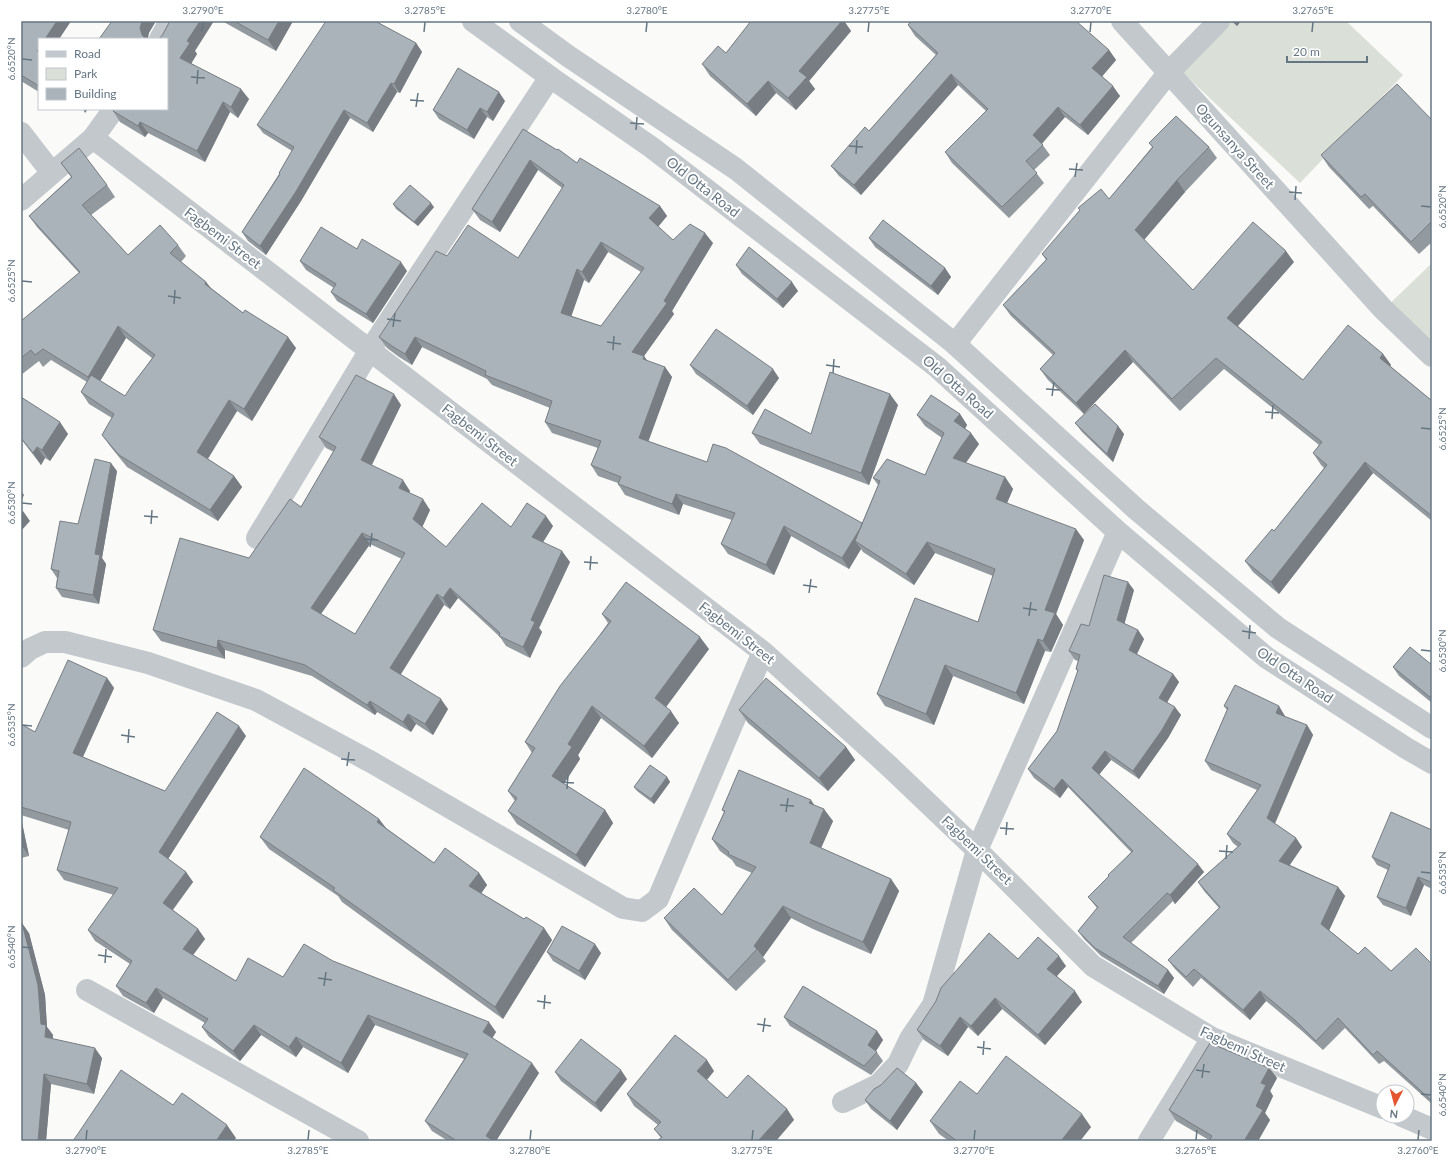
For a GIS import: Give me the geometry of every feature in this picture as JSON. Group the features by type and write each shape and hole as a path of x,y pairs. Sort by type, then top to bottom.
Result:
{"street":[{"path":"161,38 170,21"},
{"name":"Old Otta Road","path":"474,21 550,77 651,147 937,367 1118,532 1267,658 1406,748 1432,763"},
{"name":"Old Otta Road","path":"520,21 568,56 669,123 736,170 955,344 1136,510 1278,628 1432,728"},
{"name":"Ogunsanya Street","path":"1122,21 1383,309 1432,356"},
{"path":"955,344 1169,72 1219,21"},
{"path":"257,538 370,350 550,77"},
{"path":"21,200 93,138 113,110"},
{"path":"651,147 669,123"},
{"path":"21,133 52,173"},
{"name":"Fagbemi Street","path":"93,138 763,652 890,766 977,850 1093,966 1212,1038 1375,1105"},
{"path":"843,1102 878,1085 898,1064 910,1039 933,1006 977,850 1118,532"},
{"path":"21,657 30,649 45,642 64,642 148,663 256,700 373,763 623,908 642,911 658,899 763,652"},
{"path":"87,990 358,1141"},
{"path":"1149,1141 1212,1038"},
{"path":"1415,1122 1432,1129"}],"green space":[{"path":"1231,21 1346,21 1403,75 1300,183 1182,72"},
{"path":"1432,263 1432,351 1380,313"}],"building":[{"path":"21,21 57,21 46,38 38,38 38,85 21,75"},
{"path":"112,21 142,21 140,28 142,35 145,38 100,38"},
{"path":"170,21 200,21 187,41 190,43 180,58 241,89 231,107 223,102 197,151 140,122 138,126 113,111 168,110 168,38 160,38"},
{"path":"234,21 279,21 268,40"},
{"path":"326,21 375,21 416,43 394,84 391,83 367,123 344,110 295,193 260,246 242,232 280,174 279,173 294,147 257,125"},
{"path":"751,21 842,21 799,71 807,77 788,98 768,81 747,104 702,64 718,46 726,53"},
{"path":"911,21 1076,21 1109,50 1092,68 1113,86 1080,125 1058,107 1033,135 1043,145 1026,161 1037,173 1002,207 945,152 988,109 951,74 854,185 831,166 865,127 869,131 938,53 908,25"},
{"path":"458,68 499,92 487,112 480,108 467,130 433,110"},
{"path":"1397,84 1432,120 1432,221 1411,242 1365,194 1361,197 1321,155"},
{"path":"1176,116 1209,147 1177,180 1135,230 1193,290 1253,222 1286,251 1227,318 1303,380 1348,325 1383,354 1380,358 1431,400 1432,399 1432,516 1365,462 1271,582 1245,561 1272,529 1274,531 1327,465 1313,453 1322,442 1216,358 1172,399 1125,350 1076,403 1040,369 1055,353 1003,305 1047,259 1042,254 1080,210 1078,208 1101,189 1109,199 1153,147 1149,143"},
{"path":"523,129 557,150 558,149 577,163 580,158 660,206 649,218 673,240 690,224 705,233 664,301 667,303 632,352 644,356 643,359 665,367 639,438 707,462 713,444 726,448 862,523 842,558 784,526 766,565 721,544 735,513 676,494 672,504 618,484 621,477 591,465 601,441 545,422 552,401 485,375 486,371 415,337 405,354 379,337 436,251 447,256 468,225 518,258 564,185 530,160 492,222 472,209","holes":["601,242 644,268 601,326 561,313 577,269 582,272"]},
{"path":"79,148 107,185 82,205 128,255 160,225 178,245 170,253 206,282 205,284 243,313 245,310 288,337 244,409 229,400 197,452 234,476 210,510 119,455 102,435 114,414 81,392 91,375 125,396 155,355 118,326 88,377 43,349 35,355 31,350 21,358 21,321 80,272 29,216 72,177 61,163"},
{"path":"410,185 431,203 414,222 393,204"},
{"path":"883,220 945,268 931,286 869,238"},
{"path":"321,227 357,249 362,239 401,262 366,314 331,292 336,284 300,261"},
{"path":"749,247 792,282 777,299 736,265"},
{"path":"716,329 773,369 747,406 690,365"},
{"path":"830,372 890,394 861,473 752,433 765,409 811,434"},
{"path":"356,375 394,394 361,460 403,480 399,488 423,499 413,519 446,547 482,503 511,527 527,503 546,516 532,537 562,551 531,620 535,622 523,647 499,636 500,633 450,588 443,598 437,594 390,668 441,699 425,724 408,714 403,722 370,701 367,705 305,665 218,640 217,648 153,630 180,538 249,558 290,499 301,507 336,447 319,437","holes":["362,533 405,553 355,634 311,608"]},
{"path":"931,395 960,414 954,421 971,433 953,458 1005,477 996,499 1076,529 1045,610 1055,613 1043,641 1038,639 1016,693 945,665 926,714 877,694 915,598 978,622 995,569 927,542 906,574 855,541 880,481 873,478 887,459 925,475 944,433 917,415"},
{"path":"21,397 60,422 42,450 37,447 33,453 21,438"},
{"path":"1095,404 1118,426 1107,454 1075,423"},
{"path":"95,459 111,463 95,554 100,555 93,595 56,588 59,571 51,569 60,521 78,524"},
{"path":"1104,575 1128,582 1117,620 1138,630 1129,650 1173,674 1159,698 1175,707 1162,730 1133,771 1105,751 1092,768 1198,864 1170,895 1167,893 1123,937 1168,970 1158,986 1095,948 1078,931 1098,907 1088,897 1133,851 1062,779 1054,789 1028,769 1057,731 1078,670 1076,669 1080,655 1069,651 1081,624 1089,626"},
{"path":"626,582 700,637 655,698 671,711 644,746 592,706 568,744 572,747 552,776 605,810 576,855 508,811 517,798 508,791 535,748 525,742 560,686 611,621 602,614"},
{"path":"1410,647 1432,665 1432,695 1430,697 1393,667"},
{"path":"68,660 107,678 73,753 165,791 217,712 239,726 159,852 186,872 163,903 198,929 183,949 236,981 248,958 283,977 304,944 333,961 489,1022 483,1032 532,1063 486,1136 494,1141 457,1141 425,1121 468,1054 368,1015 341,1063 296,1037 289,1047 254,1025 233,1051 202,1027 208,1019 156,988 146,1003 116,986 132,961 88,930 118,888 57,870 71,822 21,807 21,724 35,732"},
{"path":"766,678 846,747 819,778 739,710"},
{"path":"1235,685 1279,706 1276,713 1307,725 1267,818 1296,838 1279,861 1338,887 1321,924 1358,954 1365,947 1391,971 1416,948 1432,964 1432,1101 1377,1051 1373,1055 1338,1018 1316,1041 1296,1021 1260,991 1243,1010 1194,969 1186,977 1168,960 1220,907 1198,882 1241,844 1227,834 1261,785 1205,761 1228,708 1224,706"},
{"path":"650,765 667,777 651,799 634,787"},
{"path":"304,768 379,819 377,822 434,863 445,848 479,873 469,886 524,919 526,917 544,928 495,1007 333,890 335,888 260,837"},
{"path":"739,770 811,800 809,803 824,809 810,843 891,879 863,942 783,906 754,946 757,949 728,980 664,918 694,888 722,915 756,867 728,854 729,852 712,839 725,811 722,810"},
{"path":"1391,812 1432,830 1431,882 1418,877 1406,908 1377,897 1390,865 1372,857"},
{"path":"21,923 38,985 41,1024 46,1025 45,1037 95,1048 87,1084 44,1074 38,1141 21,1141"},
{"path":"562,926 595,944 579,971 547,952"},
{"path":"989,933 1018,959 1038,937 1059,956 1047,969 1075,991 1038,1035 995,998 971,1026 960,1017 940,1046 917,1030 936,1001 941,988"},
{"path":"803,986 877,1031 868,1045 877,1052 864,1066 784,1017"},
{"path":"675,1035 707,1060 697,1071 727,1098 748,1075 787,1109 758,1141 657,1141 662,1137 654,1129 661,1122 627,1094"},
{"path":"581,1039 621,1070 595,1103 555,1072"},
{"path":"1210,1043 1269,1068 1261,1083 1266,1085 1256,1106 1263,1110 1244,1141 1209,1141 1212,1136 1169,1110"},
{"path":"1006,1056 1082,1114 1061,1141 957,1141 930,1121 960,1081 977,1094"},
{"path":"897,1068 916,1083 890,1121 865,1100 874,1089 881,1085"},
{"path":"121,1070 173,1105 182,1093 227,1125 216,1141 73,1141"}]}
